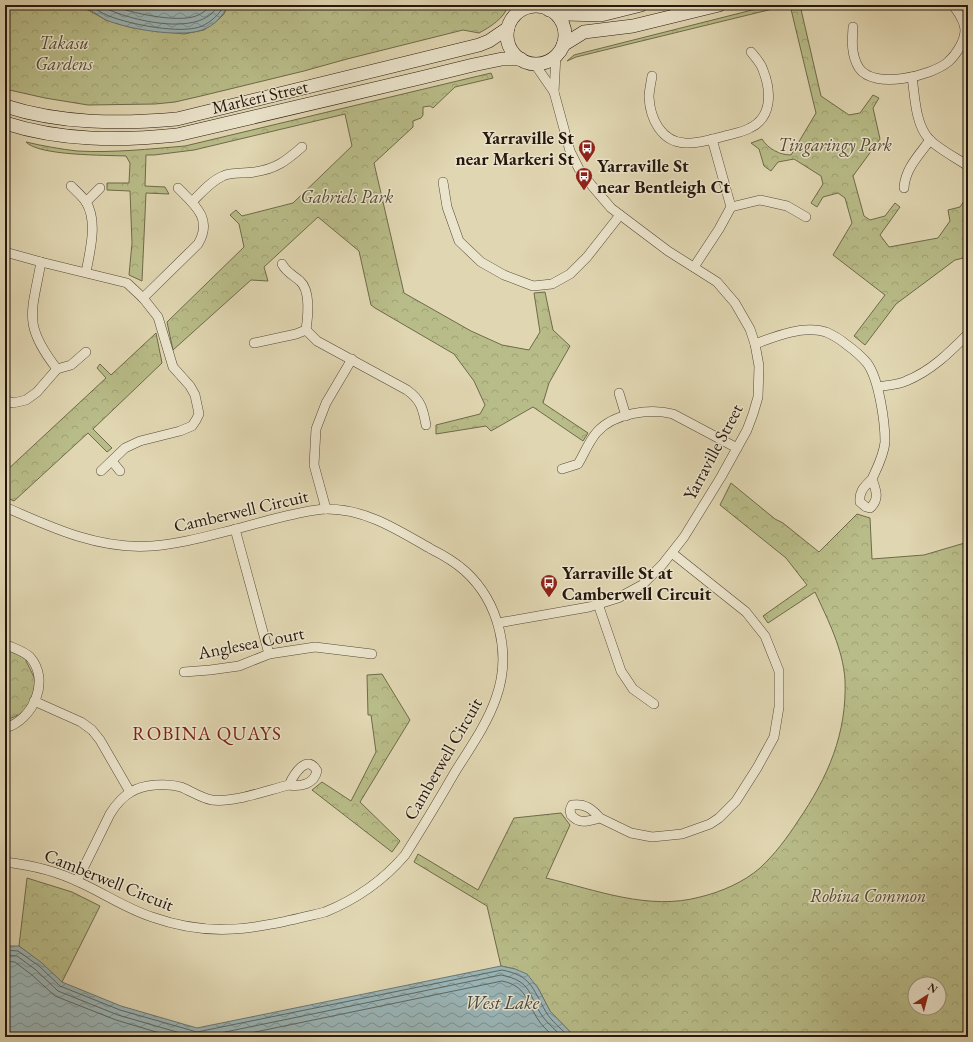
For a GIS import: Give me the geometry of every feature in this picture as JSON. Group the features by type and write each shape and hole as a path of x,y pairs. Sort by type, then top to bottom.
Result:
{"main road":[{"path":"641,5 601,15 566,14 545,7 536,6 515,10 508,28 507,37 509,46 514,53 527,62 534,63 546,61 584,32 633,26 718,5"},
{"path":"545,7 556,15 561,21 564,29 564,37 559,50"},
{"name":"Markeri Street","path":"8,107 41,115 105,122 147,121 177,118 479,45 489,41 508,28"},
{"name":"Markeri Street","path":"6,126 85,138 146,138 177,135 473,65 502,59 521,59"}],"street":[{"path":"853,26 852,45 855,60 860,70 877,79 899,79 912,77 940,67 949,61 963,41 965,30 962,19 953,5"},
{"name":"Yarraville Street","path":"498,623 598,604 618,598 642,585 672,553 721,477 753,414 758,397 759,366 755,344 750,329 735,303 717,282 668,251 611,208 579,170 570,151 554,92 559,50"},
{"path":"652,76 649,97 653,118 658,128 673,140 682,143 689,144 712,139 750,128 759,121 766,112 770,100 763,68 751,52"},
{"path":"534,63 554,92"},
{"path":"912,77 918,116 925,133 930,140 968,166"},
{"path":"6,126 8,107"},
{"path":"694,267 719,229 731,207 712,139"},
{"path":"904,188 906,173 930,140"},
{"path":"192,202 215,180 223,176 272,168 286,161 302,147"},
{"path":"443,182 448,207 459,241 481,262 504,275 533,286 552,284 570,274 587,257 620,215"},
{"path":"71,186 86,202 92,216 91,246 86,272"},
{"path":"86,202 100,188"},
{"path":"143,298 198,244 202,237 204,228 203,221 192,202 178,188"},
{"path":"731,207 760,200 786,206 806,217"},
{"path":"5,252 127,283 143,298 158,317 173,367 190,386 195,395 199,414 192,426 180,431 140,441 125,448 101,471"},
{"path":"41,262 31,313 33,329 39,343 57,369"},
{"path":"282,264 285,271 301,282 304,286 309,314 306,330"},
{"path":"254,343 285,337 306,330"},
{"path":"306,330 317,340 415,395 420,402 426,425"},
{"path":"755,344 778,335 804,330 826,332 850,347 868,364 878,387 883,415 885,443 881,459 872,479"},
{"path":"878,387 904,382 930,369 968,334"},
{"path":"5,400 13,403 26,400 37,392 57,369 70,365 86,352"},
{"path":"326,509 314,465 316,429 326,403 352,359"},
{"path":"619,393 626,416"},
{"path":"562,469 578,464 594,437 602,427 626,416 651,411 673,414 736,448"},
{"path":"112,461 120,471"},
{"name":"Camberwell Circuit","path":"5,507 68,534 117,546 170,544 294,514 326,509 350,511 369,516 387,524 450,559 475,582 484,594 498,623 503,658 502,676 497,696 488,716 405,855 387,875 361,895 325,912 242,929 209,930 190,928 151,917 77,881 46,869 5,862"},
{"path":"235,529 269,654"},
{"path":"600,818 631,833 652,837 682,834 710,824 719,818 736,801 774,736 779,707 778,671 765,636 746,612 672,553"},
{"path":"598,604 621,671 633,688 654,704"},
{"path":"5,644 24,652 29,656 36,667 40,682 34,701 27,714 22,720 5,728"},
{"name":"Anglesea Court","path":"184,672 239,666 269,654 315,647 372,654"},
{"path":"34,701 81,722 92,730 100,740 130,792"},
{"path":"77,881 110,814 116,805 130,792 140,787 167,784 181,787 211,800 226,800 290,785"}],"green space":[{"name":"Takasu Gardens","path":"5,5 76,5 106,20 133,28 184,34 204,30 224,14 228,5 508,5 504,14 500,18 479,33 463,30 304,71 175,102 155,104 88,105 45,98 5,89"},
{"path":"772,5 789,5 576,57 567,61 574,55"},
{"name":"Tingaringy Park","path":"790,5 800,5 821,96 849,115 860,113 873,95 879,98 873,108 880,139 853,176 864,216 870,220 885,216 895,203 900,207 880,235 889,247 938,238 950,221 948,210 960,207 968,195 968,211 966,213 968,220 968,257 955,260 896,304 865,345 854,336 885,295 833,255 852,223 845,198 838,193 823,197 817,207 811,203 823,184 821,176 794,159 778,162 771,171 764,166 759,149 751,143 762,139 775,151 791,155 816,113"},
{"name":"Gabriels Park","path":"491,73 493,78 455,87 433,108 430,106 423,107 423,115 421,118 413,121 413,127 374,163 404,293 471,331 502,345 529,350 540,332 534,293 545,292 553,330 570,346 549,383 543,403 588,433 583,441 533,407 491,431 486,426 436,434 436,425 480,414 485,405 474,381 454,354 371,305 359,251 318,217 264,267 268,281 251,280 173,350 167,322 244,247 239,224 230,215 236,210 242,216 293,203 352,146 345,114 194,150 146,155 145,186 165,187 169,194 146,193 142,281 129,275 132,243 130,191 107,190 107,183 129,183 130,163 126,156 58,152 33,147 26,142 77,151 131,150 185,146"},
{"path":"156,333 162,363 93,429 112,448 107,452 88,433 14,501 5,497 5,472 106,378 97,368 100,364 111,375"},
{"name":"Robina Common","path":"731,483 819,552 857,514 870,518 872,559 924,555 968,542 968,1037 780,1037 776,1035 774,1037 575,1037 550,1011 538,988 515,969 501,966 487,906 414,862 418,854 478,890 514,818 561,813 570,825 546,878 603,893 661,902 681,901 700,897 732,886 754,873 765,863 790,834 809,805 827,771 839,737 845,700 844,668 838,646 815,592 768,623 763,616 807,585 786,558 720,505"},
{"path":"5,647 27,658 26,661 35,679 37,680 31,700 21,717 18,715 5,721"},
{"path":"382,674 410,720 360,802 400,841 392,852 312,790 322,782 351,801 376,752 371,715 368,715 367,675"},
{"path":"27,878 72,892 100,906 62,982 19,946"}],"water":[{"path":"76,5 228,5 221,17 210,26 202,30 167,33 115,23 106,20 90,10"},
{"name":"West Lake","path":"5,946 19,946 42,963 62,982 121,1006 197,1028 501,966 515,969 527,974 538,988 550,1011 575,1037 5,1037"}],"place":[{"name":"Yarraville St near Markeri St","path":"587,163"},
{"name":"Yarraville St near Bentleigh Ct","path":"584,191"},
{"name":"Yarraville St at Camberwell Circuit","path":"549,598"}],"district":[{"name":"ROBINA QUAYS","path":"207,733"}]}
